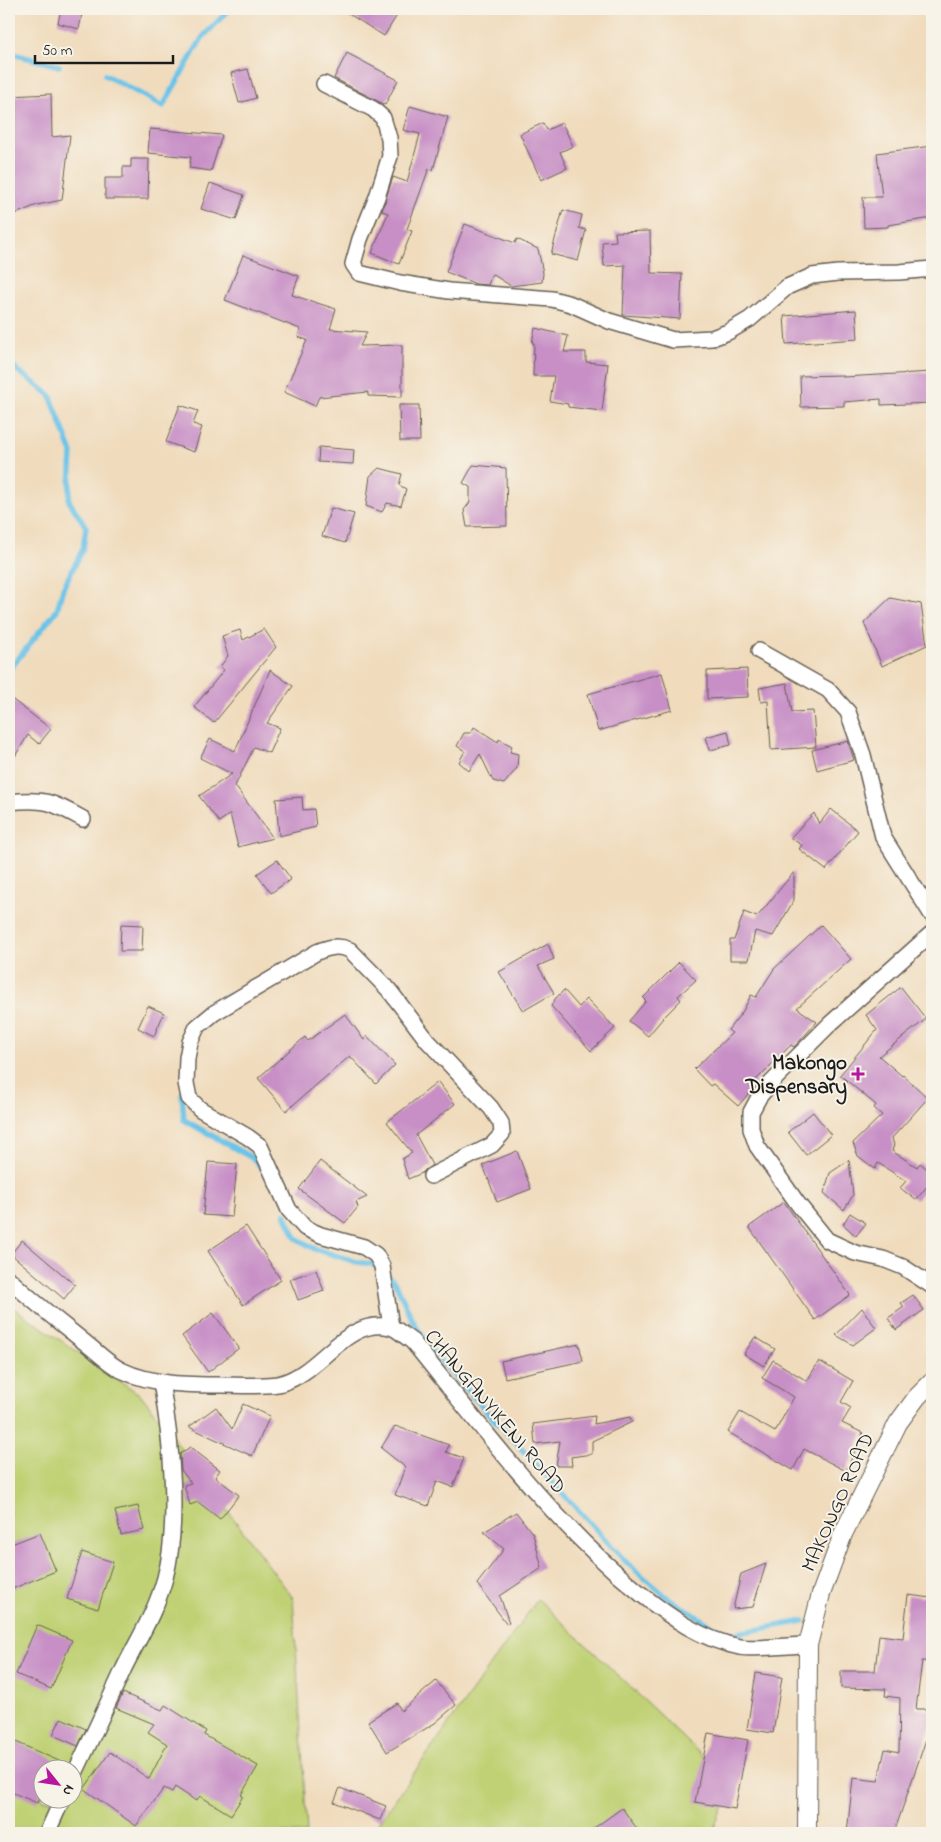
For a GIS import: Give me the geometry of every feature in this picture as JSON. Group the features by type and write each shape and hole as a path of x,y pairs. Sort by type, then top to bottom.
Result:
{"street":[{"path":"324,84 373,109 383,118 389,138 390,156 353,264 358,273 400,283 449,291 552,299 571,304 609,321 673,340 712,338 728,332 750,319 787,287 812,276 932,269"},
{"path":"759,651 828,690 848,712 863,755 883,837 932,915"},
{"path":"9,802 41,800 54,804 83,819"},
{"path":"932,933 830,1024 770,1084 759,1097 752,1112 751,1128 757,1146 798,1204 827,1240 854,1253 883,1259 903,1267 932,1286"},
{"path":"391,1327 382,1266 376,1255 364,1247 320,1235 305,1228 289,1210 260,1146 200,1109 189,1098 186,1083 187,1058 190,1042 197,1027 214,1013 317,952 330,947 342,947 350,950 389,990 427,1040 491,1108 501,1123 502,1134 492,1145 431,1176"},
{"name":"CHANGANYIKENI ROAD","path":"9,1279 32,1301 120,1369 161,1382 188,1384 280,1384 295,1379 314,1366 348,1336 362,1329 374,1326 391,1327 412,1341 535,1492 608,1567 670,1618 708,1638 741,1647 808,1645"},
{"path":"81,1760 125,1666 150,1620 165,1578 172,1543 172,1490 168,1420 161,1382"},
{"name":"MAKONGO ROAD","path":"807,1833 808,1645 821,1594 843,1534 898,1423 917,1397 932,1382"},
{"path":"47,1833 57,1810"}],"green space":[{"path":"9,1305 142,1396 293,1598 307,1833 9,1833"},
{"path":"538,1599 732,1784 712,1833 371,1833"}],"building":[{"path":"61,9 83,9 79,29 58,23"},
{"path":"341,9 401,9 384,36"},
{"path":"347,53 398,80 385,105 334,78"},
{"path":"248,69 256,98 239,103 231,73"},
{"path":"51,94 52,137 70,135 62,200 37,205 13,215 9,206 9,96"},
{"path":"410,106 448,117 433,170 429,168 407,229 412,231 399,264 372,253 388,213 382,211 393,177 407,182 420,134 403,130"},
{"path":"543,123 547,130 562,123 573,146 560,152 567,168 541,180 520,134"},
{"path":"150,129 222,135 211,171 189,168 191,157 148,153"},
{"path":"932,146 932,218 888,225 888,227 864,228 863,197 882,197 877,153"},
{"path":"131,159 149,159 148,199 105,199 105,178 123,178 123,167 131,167"},
{"path":"210,183 244,195 236,220 201,209"},
{"path":"563,210 582,215 579,228 586,230 578,261 551,254"},
{"path":"465,224 515,243 517,239 538,249 543,273 542,282 511,286 492,274 488,285 476,284 446,272"},
{"path":"650,231 651,273 682,274 680,319 623,315 625,265 604,266 602,242 616,241 615,232"},
{"path":"243,255 299,276 292,295 336,309 330,329 367,332 360,346 402,345 402,397 368,396 368,392 319,397 315,406 284,392 307,340 298,337 300,329 225,300"},
{"path":"856,310 858,339 786,344 784,316"},
{"path":"535,328 568,336 564,352 586,352 586,362 608,364 602,411 568,407 568,404 550,401 554,376 533,376 534,343 532,343"},
{"path":"932,372 932,403 881,405 881,399 844,402 844,406 801,407 800,376 843,375 843,377"},
{"path":"180,405 198,411 193,424 202,427 194,452 166,442"},
{"path":"399,405 419,405 420,441 400,441"},
{"path":"319,447 354,450 353,464 318,462"},
{"path":"473,465 506,468 507,526 467,527 464,510 470,502 470,487 463,483"},
{"path":"379,468 402,474 399,485 406,489 401,506 387,503 382,512 366,506 370,476"},
{"path":"331,508 354,514 345,543 322,536"},
{"path":"890,598 921,604 927,645 882,666 864,623"},
{"path":"264,629 276,647 214,723 194,707 224,670 220,667 228,656 222,636 240,630 243,640"},
{"path":"747,669 748,697 707,699 707,671"},
{"path":"270,670 293,686 267,723 280,728 269,753 254,747 235,786 273,838 238,847 230,814 219,822 199,796 232,774 200,758 210,739 235,751"},
{"path":"662,673 672,710 598,731 588,694"},
{"path":"787,683 792,712 813,711 816,747 771,750 768,701 761,702 759,688"},
{"path":"9,697 51,729 39,744 28,735 9,766"},
{"path":"474,727 498,742 499,739 512,746 510,752 518,754 517,768 504,784 493,781 480,754 469,771 459,762 465,751 457,746 464,733 471,733"},
{"path":"728,731 731,745 710,750 706,737"},
{"path":"848,741 854,760 817,770 812,750"},
{"path":"302,797 303,810 314,809 316,827 279,836 276,799"},
{"path":"831,809 858,831 826,870 799,849 802,845 790,838 814,813 819,824"},
{"path":"277,860 291,879 271,893 257,874"},
{"path":"794,872 794,900 773,936 755,931 749,960 730,960 730,940 734,940 744,912 757,917"},
{"path":"121,924 143,925 142,951 120,951"},
{"path":"821,925 851,959 797,1008 817,1022 794,1047 791,1045 754,1082 757,1084 738,1106 713,1084 710,1086 694,1069 732,1033 728,1030 743,1011 751,995 756,997 774,969"},
{"path":"548,944 554,959 538,966 554,993 523,1011 499,972"},
{"path":"679,962 696,980 678,996 681,1000 648,1036 629,1021 646,1001 643,998"},
{"path":"901,987 926,1019 879,1056 928,1098 892,1138 894,1145 892,1151 917,1167 920,1163 932,1173 932,1180 916,1200 900,1188 906,1181 878,1163 875,1169 858,1156 853,1143 882,1115 874,1108 876,1105 840,1075 877,1030 866,1015"},
{"path":"564,990 579,1007 587,999 615,1028 591,1051 551,1006"},
{"path":"148,1006 164,1013 154,1036 138,1028"},
{"path":"345,1014 364,1040 367,1036 395,1065 376,1084 350,1056 286,1111 258,1078 305,1037 308,1041"},
{"path":"438,1082 455,1104 416,1135 432,1165 422,1173 408,1179 402,1159 412,1153 387,1122"},
{"path":"813,1112 831,1135 806,1155 788,1132"},
{"path":"517,1151 531,1189 497,1202 483,1165"},
{"path":"849,1160 853,1195 844,1210 824,1193 830,1173"},
{"path":"320,1161 367,1197 356,1202 358,1207 345,1223 299,1189"},
{"path":"208,1162 237,1164 232,1217 203,1215"},
{"path":"784,1202 850,1295 815,1320 749,1227"},
{"path":"850,1213 866,1223 856,1236 843,1224"},
{"path":"246,1226 281,1280 243,1305 208,1251"},
{"path":"22,1240 75,1285 64,1299 11,1254"},
{"path":"316,1270 324,1291 298,1300 290,1279"},
{"path":"913,1295 924,1310 896,1330 888,1318 904,1307 901,1303"},
{"path":"862,1308 876,1328 853,1345 836,1335"},
{"path":"213,1313 239,1348 208,1372 182,1336"},
{"path":"755,1337 775,1349 764,1366 744,1354"},
{"path":"579,1344 583,1361 505,1378 501,1361"},
{"path":"773,1360 807,1381 819,1361 853,1381 841,1402 851,1408 842,1423 863,1433 846,1471 804,1449 793,1470 728,1432 740,1412 775,1432 794,1397 762,1378"},
{"path":"243,1404 270,1416 252,1456 189,1427 216,1407 232,1429"},
{"path":"595,1416 594,1424 630,1417 632,1422 592,1441 592,1454 571,1457 572,1466 556,1466 560,1441 535,1444 533,1424"},
{"path":"395,1426 449,1445 446,1452 464,1458 453,1487 437,1481 428,1506 395,1495 405,1467 381,1448"},
{"path":"190,1447 220,1470 215,1477 239,1495 220,1519 198,1502 190,1505 184,1485 191,1483 181,1470 180,1454"},
{"path":"138,1506 144,1530 121,1535 115,1511"},
{"path":"516,1512 533,1534 542,1568 500,1596 509,1623 507,1624 477,1584 504,1549 484,1532"},
{"path":"40,1533 56,1571 9,1590 9,1545"},
{"path":"82,1552 113,1562 98,1609 67,1599"},
{"path":"766,1564 753,1607 733,1609 741,1574"},
{"path":"908,1595 932,1598 932,1662 922,1661 916,1709 932,1709 932,1722 894,1833 847,1833 853,1778 878,1781 885,1749 899,1752 900,1698 885,1696 886,1689 841,1688 841,1671 875,1671 879,1635 903,1638"},
{"path":"37,1625 72,1640 51,1689 16,1674"},
{"path":"756,1673 782,1677 773,1733 747,1729"},
{"path":"436,1681 456,1705 435,1723 387,1752 368,1721 397,1703 401,1711"},
{"path":"123,1693 162,1710 165,1705 206,1731 204,1735 258,1766 231,1815 200,1796 196,1801 175,1787 172,1792 164,1788 136,1826 84,1789 110,1752 149,1779 167,1744 148,1732 154,1724 116,1708"},
{"path":"61,1718 86,1729 78,1746 53,1735"},
{"path":"708,1733 748,1740 735,1809 695,1802"},
{"path":"9,1739 57,1760 32,1760 32,1801 9,1791"},
{"path":"340,1788 386,1806 380,1820 334,1802"},
{"path":"622,1808 640,1833 587,1833"}],"waterway":[{"path":"105,75 163,106 202,38 230,9"},
{"path":"9,53 59,66"},
{"path":"9,359 17,370 50,395 72,453 69,501 86,527 83,549 63,588 57,610 9,670"},
{"path":"207,1011 212,1005 228,996"},
{"path":"182,1094 184,1120 254,1159 267,1174"},
{"path":"285,1214 296,1238 315,1249 357,1262 372,1264 379,1269"},
{"path":"388,1276 396,1284 415,1325 441,1362 628,1564 667,1597 712,1626 732,1634 804,1621"}],"place":[{"name":"Makongo Dispensary","path":"858,1074"}]}
